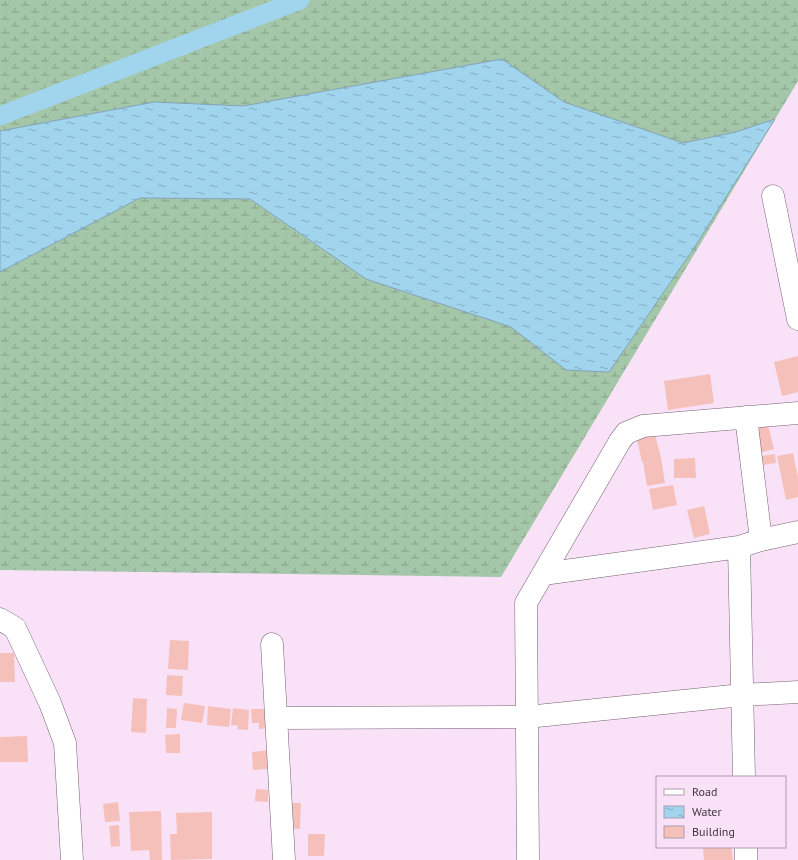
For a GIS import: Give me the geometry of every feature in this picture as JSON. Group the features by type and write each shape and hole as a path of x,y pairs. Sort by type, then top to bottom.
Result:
{"street":[{"path":"773,196 798,318"},
{"path":"528,860 526,603 620,441 626,433 644,426 746,416 798,413"},
{"path":"746,416 761,540"},
{"path":"544,574 739,548 761,540 798,532"},
{"path":"739,548 744,776"},
{"path":"0,618 15,628 50,703 65,743 72,860"},
{"path":"272,644 284,860"},
{"path":"276,718 526,717 742,695 798,692"},
{"path":"746,848 746,860"}],"green space":[{"path":"0,0 798,0 798,81 501,577 0,570"}],"water":[{"path":"502,59 564,102 683,143 736,132 775,119 694,248 609,372 566,370 511,327 366,279 250,199 140,198 0,272 0,131 154,102 243,106"}],"building":[{"path":"798,356 798,392 782,396 774,362"},
{"path":"710,374 714,403 668,410 664,381"},
{"path":"768,425 774,449 755,454 749,429"},
{"path":"654,431 661,458 665,483 647,486 636,435"},
{"path":"793,453 798,477 798,497 786,500 777,456"},
{"path":"775,454 776,463 757,466 756,457"},
{"path":"695,458 696,478 674,478 674,459"},
{"path":"673,485 677,505 653,510 649,489"},
{"path":"704,506 710,534 694,538 687,510"},
{"path":"170,640 189,641 188,670 168,669"},
{"path":"0,653 14,653 15,682 0,682"},
{"path":"167,675 183,676 182,696 166,695"},
{"path":"133,698 147,699 146,733 131,732"},
{"path":"184,703 205,706 202,723 181,720"},
{"path":"208,706 231,709 229,727 207,725"},
{"path":"167,708 177,709 176,728 166,728"},
{"path":"233,708 249,710 248,730 237,729 238,726 231,725"},
{"path":"251,709 268,709 269,728 259,729 259,723 252,723"},
{"path":"180,734 180,753 166,753 165,735"},
{"path":"27,736 28,762 0,762 0,737"},
{"path":"273,750 275,768 253,770 252,752"},
{"path":"256,789 268,790 268,802 255,801"},
{"path":"118,802 120,821 105,822 103,804"},
{"path":"289,803 301,803 300,829 288,828"},
{"path":"161,811 162,860 150,860 149,850 131,851 129,812"},
{"path":"212,812 212,859 171,860 170,834 177,834 176,813"},
{"path":"119,825 120,846 111,847 109,826"},
{"path":"308,834 325,834 324,856 308,856"},
{"path":"703,848 731,848 733,860 704,860"}],"waterway":[{"path":"0,116 300,0"}]}
